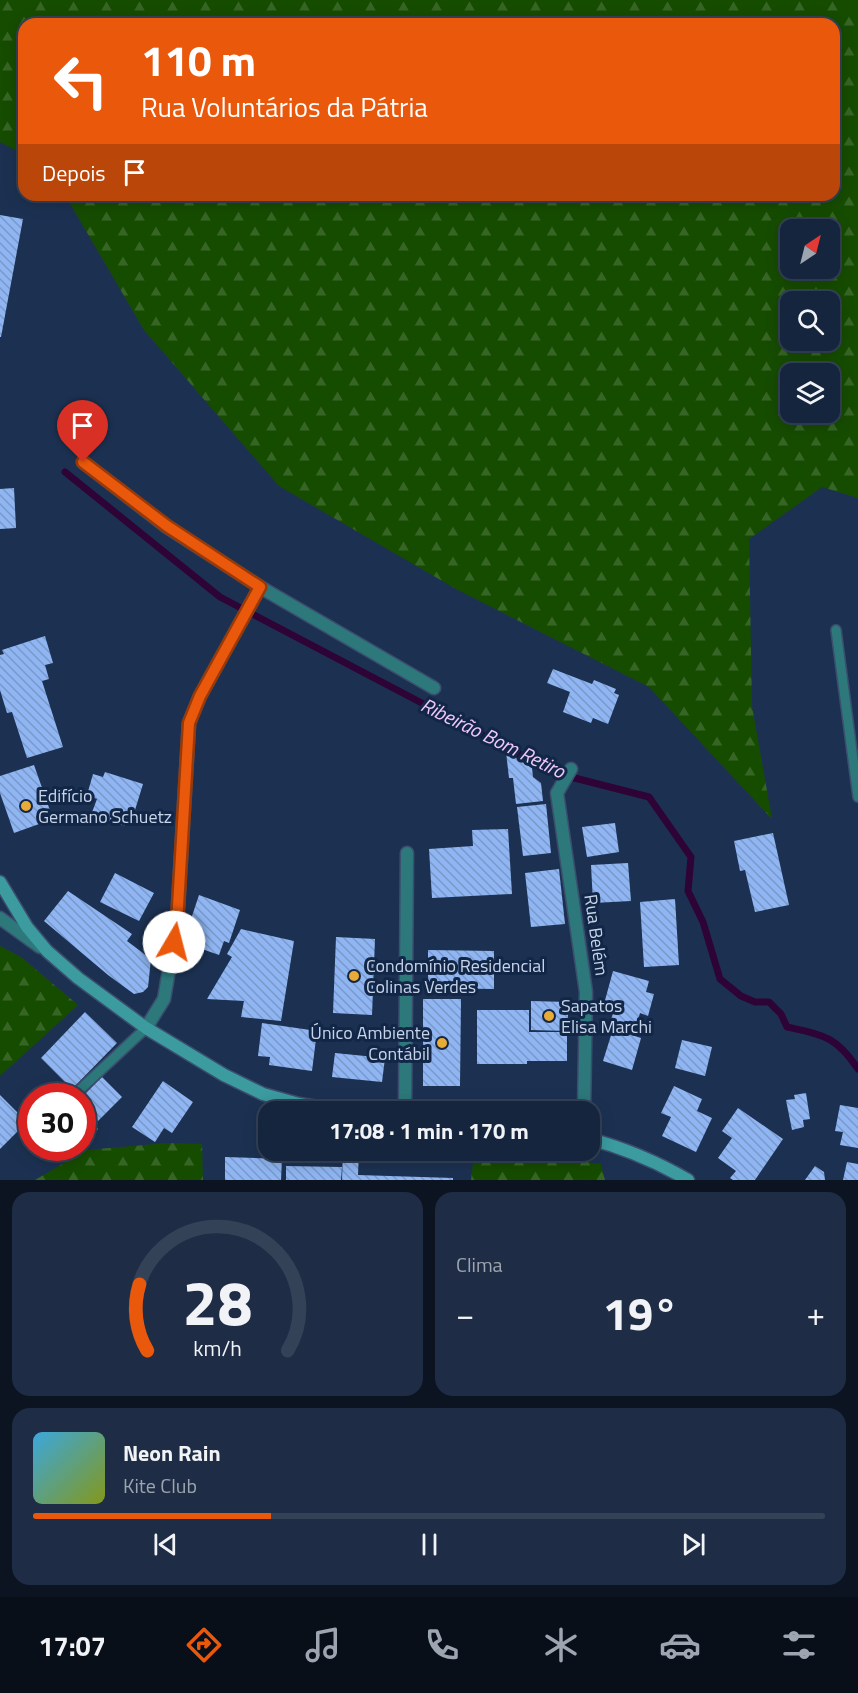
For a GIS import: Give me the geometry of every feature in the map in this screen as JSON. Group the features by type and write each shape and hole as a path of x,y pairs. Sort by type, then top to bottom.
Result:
{"street":[{"path":"83,462 167,526 260,587 434,688"},
{"path":"146,1028 164,999 177,923 189,723 200,696 260,587"},
{"name":"Rua Belém","path":"571,769 557,793 586,992 584,1101"},
{"path":"405,1101 406,853"},
{"path":"0,882 27,927 46,951"},
{"path":"0,918 146,1028 224,1075 263,1094 288,1101"},
{"path":"600,1142 638,1155 687,1180"}],"lane":[{"path":"836,630 858,797"},
{"path":"87,1083 146,1028"}],"green space":[{"path":"0,0 858,0 858,498 822,487 749,539 752,706 772,819 649,687 456,589 279,486 144,330 69,201 840,201 840,18 18,18 18,152 0,142"},
{"path":"0,946 21,957 78,1005 0,1076"},
{"path":"168,1143 202,1144 203,1180 35,1180 67,1161 96,1161 96,1149"},
{"path":"473,1161 581,1161 601,1164 605,1180 471,1180"}],"building":[{"path":"0,215 23,219 1,337 0,337"},
{"path":"14,488 16,528 0,529 0,489"},
{"path":"45,636 53,663 45,665 49,679 42,681 63,747 27,758 12,712 7,713 0,690 0,655 4,654 2,650"},
{"path":"553,669 592,684 594,680 616,689 614,693 619,695 608,724 593,718 591,723 563,712 570,692 547,683"},
{"path":"506,752 532,768 533,777 541,783 543,801 516,804 513,778 509,778"},
{"name":"Edifício Germano Schuetz","path":"34,765 53,819 14,833 0,793 0,776"},
{"path":"105,772 143,784 135,810 130,809 125,826 91,815 97,799 87,795 93,774 103,777"},
{"path":"546,804 551,853 523,856 517,807"},
{"path":"615,823 619,852 587,857 582,827"},
{"path":"508,829 512,894 432,898 429,849 473,846 472,830"},
{"path":"773,833 789,905 755,912 745,870 740,871 734,841"},
{"path":"628,863 631,901 593,903 591,865"},
{"path":"559,869 565,924 531,927 525,873"},
{"path":"115,873 154,893 139,921 100,902"},
{"path":"68,891 132,934 127,941 151,959 148,987 143,992 134,994 44,921"},
{"path":"199,895 240,910 229,943 224,941 219,955 202,949 204,942 194,938 197,931 188,928"},
{"path":"675,899 679,965 644,967 640,902"},
{"path":"241,929 294,941 281,1021 241,1017 244,1001 207,999 232,957 227,954"},
{"name":"Condomínio Residencial Colinas Verdes","path":"336,937 375,939 372,1015 333,1013"},
{"path":"428,950 494,951 494,989 428,988"},
{"path":"613,971 649,981 646,992 654,994 648,1016 640,1013 634,1033 609,1026 615,1007 604,1004"},
{"name":"Único Ambiente Contábil","path":"423,999 461,999 460,1086 423,1086"},
{"name":"Sapatos Elisa Marchi","path":"531,1001 568,1002 568,1031 531,1030"},
{"path":"477,1010 529,1010 529,1032 567,1032 567,1061 477,1064"},
{"path":"85,1012 117,1043 78,1083 66,1083 41,1058"},
{"path":"262,1023 317,1031 312,1071 269,1065 270,1057 258,1056"},
{"path":"613,1029 641,1038 632,1070 603,1061"},
{"path":"682,1040 712,1047 705,1076 675,1068"},
{"path":"335,1053 385,1058 382,1082 332,1077"},
{"path":"102,1077 122,1097 96,1123 96,1083"},
{"path":"163,1081 193,1102 172,1133 164,1128 155,1142 132,1127"},
{"path":"674,1086 702,1099 697,1111 712,1118 696,1152 662,1136 671,1117 661,1113"},
{"path":"806,1093 810,1119 803,1120 804,1127 792,1130 786,1100 795,1099 794,1095"},
{"path":"0,1095 18,1113 18,1131 0,1149"},
{"path":"840,1105 858,1108 858,1148 840,1145 843,1132 835,1131"},
{"path":"738,1108 783,1139 755,1180 733,1180 730,1178 736,1171 718,1158 732,1138 722,1131"},
{"path":"225,1157 282,1161 281,1180 225,1180"},
{"path":"343,1161 359,1161 358,1175 453,1178 453,1180 342,1180"},
{"path":"847,1162 858,1164 858,1180 843,1180"},
{"path":"286,1166 342,1167 341,1180 286,1180"},
{"path":"815,1166 824,1172 825,1180 805,1180"}],"waterway":[{"name":"Ribeirão Bom Retiro","path":"65,472 220,597 555,773 649,797 691,857 688,891 703,922 720,979 741,996 755,1002 769,1002 781,1014 787,1027 810,1032 835,1043 858,1069"}],"place":[{"name":"Edifício Germano Schuetz","path":"26,806"},
{"name":"Condomínio Residencial Colinas Verdes","path":"354,976"},
{"name":"Sapatos Elisa Marchi","path":"549,1016"},
{"name":"Único Ambiente Contábil","path":"442,1043"}],"route":[{"path":"83,462 167,526 260,587 200,696 189,723 174,942"}]}
